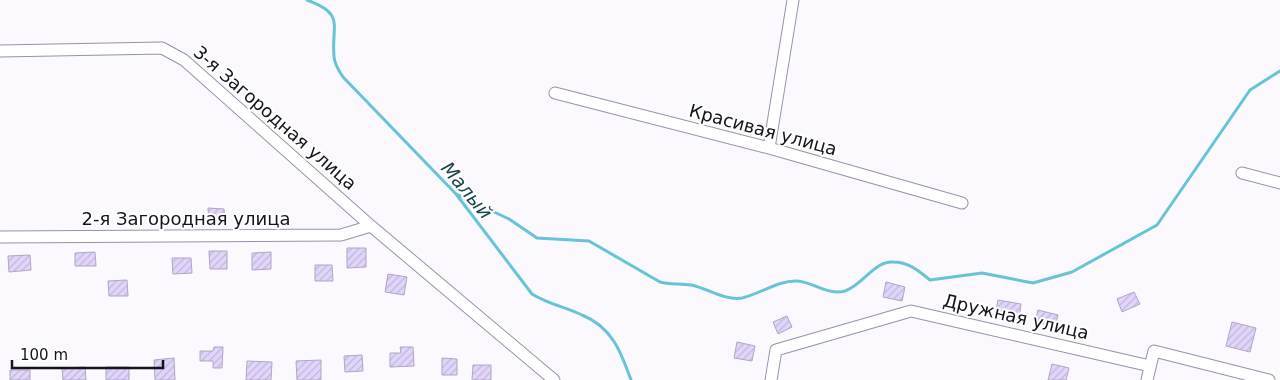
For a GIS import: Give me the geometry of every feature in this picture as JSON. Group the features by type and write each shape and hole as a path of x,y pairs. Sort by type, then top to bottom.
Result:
{"street":[{"path":"769,148 793,0"},
{"name":"3-я Загородная улица","path":"0,51 162,48 184,60 371,226 554,380"},
{"name":"Красивая улица","path":"554,93 769,148 962,203"},
{"path":"1242,173 1280,183"},
{"name":"2-я Загородная улица","path":"0,237 341,235 371,226"},
{"name":"Дружная улица","path":"771,380 776,350 911,311 1150,366"},
{"path":"1147,380 1154,351 1269,380"}],"building":[{"path":"208,208 224,209 225,223 209,223"},
{"path":"347,248 366,248 366,267 347,268"},
{"path":"209,251 227,251 227,269 210,269"},
{"path":"95,252 96,266 75,266 75,253"},
{"path":"271,252 271,269 252,270 252,253"},
{"path":"30,255 31,270 9,272 8,256"},
{"path":"172,258 191,258 192,273 173,274"},
{"path":"315,265 332,265 333,281 315,281"},
{"path":"388,274 407,277 404,295 385,292"},
{"path":"127,280 128,296 109,296 108,281"},
{"path":"886,282 905,287 902,301 883,297"},
{"path":"1134,292 1140,304 1122,312 1117,299"},
{"path":"998,300 1021,304 1019,320 995,315"},
{"path":"1038,310 1058,315 1055,327 1035,322"},
{"path":"787,316 792,327 778,334 773,322"},
{"path":"1232,322 1256,328 1250,352 1226,346"},
{"path":"737,342 755,346 752,361 734,358"},
{"path":"214,347 223,347 222,368 213,368 213,361 200,361 200,351 213,351"},
{"path":"400,347 413,347 414,366 390,367 390,353 401,353"},
{"path":"362,355 363,371 345,372 344,356"},
{"path":"174,358 175,380 155,380 154,360"},
{"path":"442,358 457,359 457,375 442,375"},
{"path":"321,360 321,380 297,380 296,361"},
{"path":"247,361 272,362 271,380 246,380"},
{"path":"1052,364 1069,368 1066,380 1048,380"},
{"path":"473,365 491,365 491,380 472,380"},
{"path":"85,367 86,380 63,380 62,368"},
{"path":"106,367 129,367 129,380 106,380"},
{"path":"10,370 30,370 30,380 10,380"}],"waterway":[{"name":"Малый","path":"307,0 327,10 332,16 334,22 334,59 343,77 456,194 532,294 592,320 608,333 619,350 631,380"},
{"path":"456,194 509,219 537,238 589,241 660,282 691,285 729,298 742,298 790,281 803,282 833,292 845,291 857,284 880,265 893,262 909,265 930,280 982,273 1033,283 1072,272 1157,225 1250,90 1280,71"}]}
